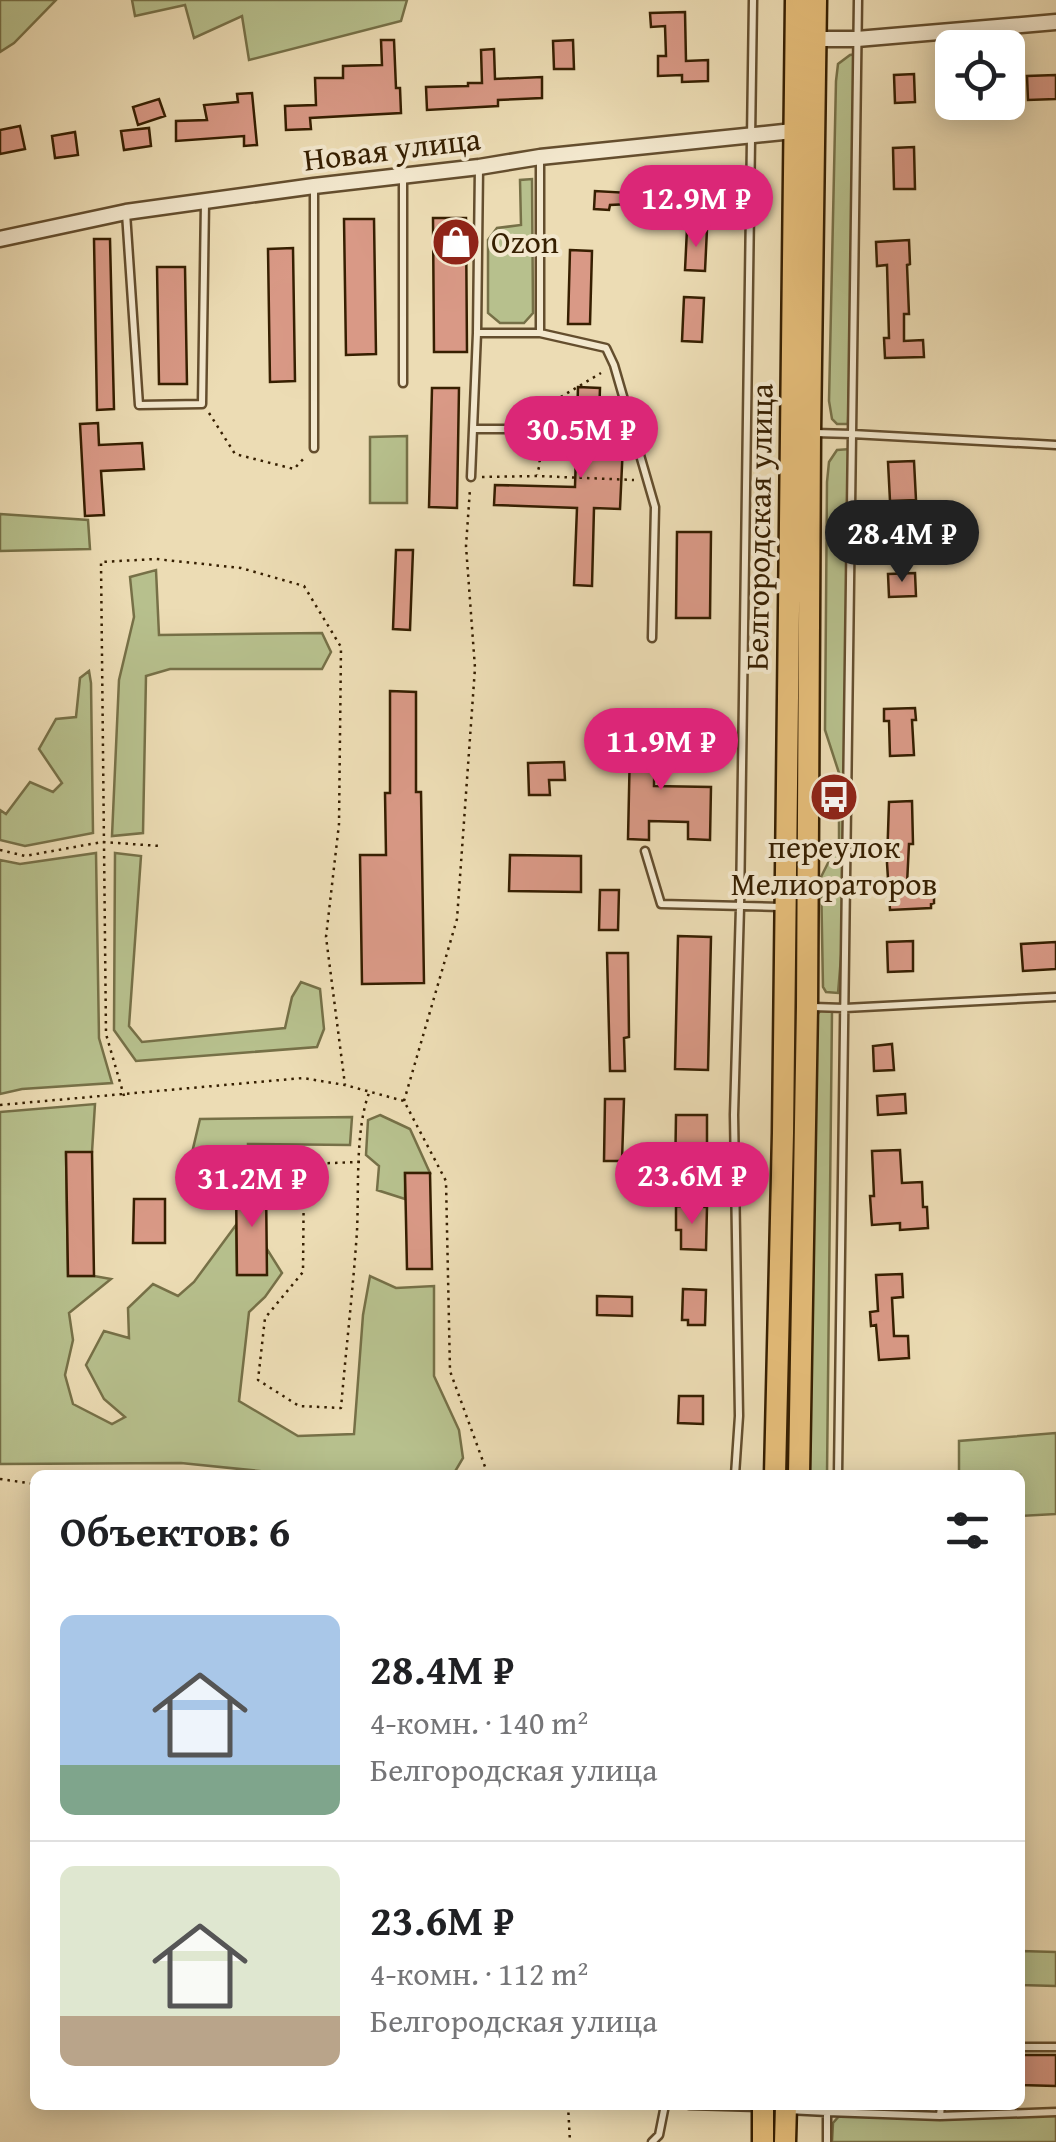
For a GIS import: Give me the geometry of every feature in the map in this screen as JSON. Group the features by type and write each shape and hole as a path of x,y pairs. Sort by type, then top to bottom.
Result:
{"main road":[{"name":"Белгородская улица","path":"775,1470 796,0"},
{"name":"Белгородская улица","path":"799,1470 816,0"},
{"path":"762,2142 763,2110"},
{"path":"785,2142 786,2110"}],"street":[{"path":"815,39 1056,22"},
{"name":"Новая улица","path":"0,239 126,212 314,186 479,168 540,157 793,131"}],"lane":[{"path":"735,1470 739,1416 734,1115 753,0"},
{"path":"838,1470 858,0"},
{"path":"540,157 540,333"},
{"path":"471,478 479,168"},
{"path":"403,176 403,383"},
{"path":"314,186 314,448"},
{"path":"126,212 139,406 202,404 205,201"},
{"path":"477,333 540,333 606,348 655,507 652,638"},
{"path":"473,429 532,429"},
{"path":"810,433 1056,444"},
{"path":"646,850 660,904 786,906"},
{"path":"807,1006 845,1008 1056,998"},
{"path":"1025,2047 1056,2048"},
{"path":"652,2142 659,2136 664,2110"},
{"path":"827,2142 828,2110"},
{"path":"844,2110 940,2116 1056,2112"},
{"path":"940,2110 940,2116"}],"path":[{"path":"554,402 614,365"},
{"path":"202,404 236,454 294,469 314,448"},
{"path":"486,1470 450,1370 446,1181 404,1101 457,919 475,668 466,546 471,478 646,480"},
{"path":"124,1096 106,1034 100,562 156,560 241,568 304,586 341,647 339,824 326,937 345,1085"},
{"path":"0,850 25,856 102,842 160,846"},
{"path":"0,1105 303,1078 404,1101"},
{"path":"360,1162 304,1164 303,1272 265,1318 258,1380 299,1406 341,1408 356,1235 363,1111 370,1092"},
{"path":"0,1479 30,1483"},
{"path":"568,2110 570,2142"}],"green space":[{"path":"0,0 56,0 0,52"},
{"path":"132,0 407,0 401,21 249,60 242,16 194,38 185,5 135,16"},
{"path":"858,54 848,424 837,424 832,419 829,401 836,81 838,64"},
{"path":"532,179 533,313 524,323 500,323 488,313 488,240 497,228 521,225 520,180"},
{"path":"407,436 407,503 370,503 370,437"},
{"path":"850,449 846,897 838,993 826,992 823,987 821,877 839,841 839,773 825,730 827,482 829,462 837,450"},
{"path":"0,514 88,520 90,549 0,551"},
{"path":"156,570 159,635 322,633 331,652 322,669 170,669 146,676 143,833 112,836 119,680 134,617 130,577"},
{"path":"89,671 93,833 25,846 0,840 0,810 6,814 30,782 53,792 62,783 39,749 56,719 76,717 80,678"},
{"path":"96,853 99,1038 112,1083 0,1094 0,860 20,864"},
{"path":"115,853 141,856 129,1026 142,1042 285,1028 292,997 301,982 320,989 324,1029 317,1047 136,1061 114,1030"},
{"path":"821,1010 832,1012 827,1470 808,1470 813,1020"},
{"path":"95,1104 92,1152 66,1153 68,1276 111,1279 69,1313 73,1340 65,1375 73,1404 112,1424 125,1417 104,1399 86,1365 104,1331 129,1338 128,1308 153,1284 178,1296 194,1282 236,1225 237,1275 266,1275 267,1249 282,1273 249,1312 239,1401 298,1436 354,1434 363,1315 370,1276 396,1288 434,1286 434,1376 459,1430 463,1458 456,1470 250,1470 181,1463 0,1464 0,1112"},
{"path":"380,1115 410,1129 430,1173 405,1173 405,1199 377,1190 379,1166 366,1155 368,1120"},
{"path":"352,1117 350,1145 248,1144 248,1156 191,1157 200,1119"},
{"path":"1056,1433 1056,1514 1025,1516 1025,1470 959,1470 959,1441"},
{"path":"1025,1951 1056,1952 1056,1986 1025,1985"},
{"path":"1056,2114 1056,2142 832,2142 833,2123 840,2115"}],"building":[{"path":"685,12 686,61 708,60 708,81 682,82 682,75 658,76 658,56 666,56 665,26 651,27 650,13"},
{"path":"381,40 394,40 401,113 310,118 311,129 286,130 285,106 316,105 315,78 343,78 343,66 382,65"},
{"path":"573,40 574,69 554,69 553,41"},
{"path":"494,49 495,79 542,77 542,98 498,100 498,106 427,110 426,87 482,83 481,50"},
{"path":"914,74 915,102 895,103 894,75"},
{"path":"1056,75 1056,99 1028,100 1027,76"},
{"path":"252,93 257,145 244,146 244,136 176,141 176,121 207,120 204,105 238,102 237,94"},
{"path":"159,99 165,116 138,125 133,107"},
{"path":"20,126 25,149 0,154 0,130"},
{"path":"149,128 151,146 124,150 121,131"},
{"path":"75,132 78,155 55,158 52,136"},
{"path":"914,147 915,189 894,189 893,148"},
{"path":"712,180 713,201 650,200 610,205 609,210 594,209 595,191 629,193 628,184"},
{"path":"433,218 466,218 467,352 434,352"},
{"path":"344,219 374,219 376,354 346,355"},
{"path":"687,229 707,229 705,271 685,270"},
{"path":"94,239 110,239 114,409 97,410"},
{"path":"909,240 909,314 904,314 904,341 923,340 924,357 885,358 884,338 889,338 887,265 877,266 876,242"},
{"path":"293,248 295,381 270,382 268,249"},
{"path":"570,250 592,251 590,324 568,324"},
{"path":"157,267 185,267 187,384 159,384"},
{"path":"684,297 704,298 702,342 682,341"},
{"path":"578,387 600,388 599,417 611,417 610,432 615,432 615,444 623,444 620,509 594,508 592,586 574,585 577,508 494,505 495,485 575,487"},
{"path":"432,388 459,388 457,508 429,507"},
{"path":"98,423 99,445 142,443 144,469 101,471 104,515 85,516 80,424"},
{"path":"914,461 916,500 890,501 888,462"},
{"path":"677,532 711,532 710,618 676,618"},
{"path":"396,550 413,550 410,630 393,629"},
{"path":"915,573 916,596 889,597 888,574"},
{"path":"390,691 416,692 424,983 362,984 360,855 386,855"},
{"path":"915,708 914,755 890,756 889,721 884,721 884,709"},
{"path":"626,727 655,727 654,786 711,787 710,840 688,839 688,822 649,821 649,840 628,839 630,746 625,746"},
{"path":"564,762 565,780 549,780 550,795 529,795 528,763"},
{"path":"912,801 913,844 909,844 907,884 934,885 934,903 931,908 890,910 889,802"},
{"path":"510,855 581,856 581,892 509,891"},
{"path":"600,890 619,890 618,930 599,930"},
{"path":"678,936 711,937 708,1070 675,1069"},
{"path":"913,941 913,971 888,972 887,942"},
{"path":"1056,942 1056,969 1023,971 1021,944"},
{"path":"607,953 628,953 629,1037 624,1038 625,1071 610,1071"},
{"path":"892,1044 894,1070 874,1071 873,1046"},
{"path":"905,1094 906,1113 878,1115 877,1096"},
{"path":"605,1099 624,1099 622,1161 604,1161"},
{"path":"676,1115 707,1115 707,1180 675,1180"},
{"path":"900,1150 902,1183 922,1182 928,1228 900,1230 900,1223 872,1225 872,1151"},
{"path":"66,1152 92,1152 94,1276 68,1276"},
{"path":"405,1173 430,1173 432,1269 407,1269"},
{"path":"236,1184 266,1184 267,1275 237,1275"},
{"path":"134,1199 165,1199 165,1243 133,1243"},
{"path":"676,1206 707,1207 706,1250 681,1249"},
{"path":"902,1274 903,1297 892,1298 894,1336 908,1336 909,1358 879,1360 876,1325 871,1326 870,1312 878,1311 876,1275"},
{"path":"683,1289 706,1290 705,1325 688,1325 688,1320 682,1320"},
{"path":"597,1296 632,1297 632,1316 597,1315"},
{"path":"679,1396 703,1396 703,1424 678,1423"},
{"path":"1025,2055 1056,2055 1056,2086 1025,2085"}],"place":[{"name":"Ozon","path":"456,242"},
{"name":"переулок Мелиораторов","path":"834,797"}]}
